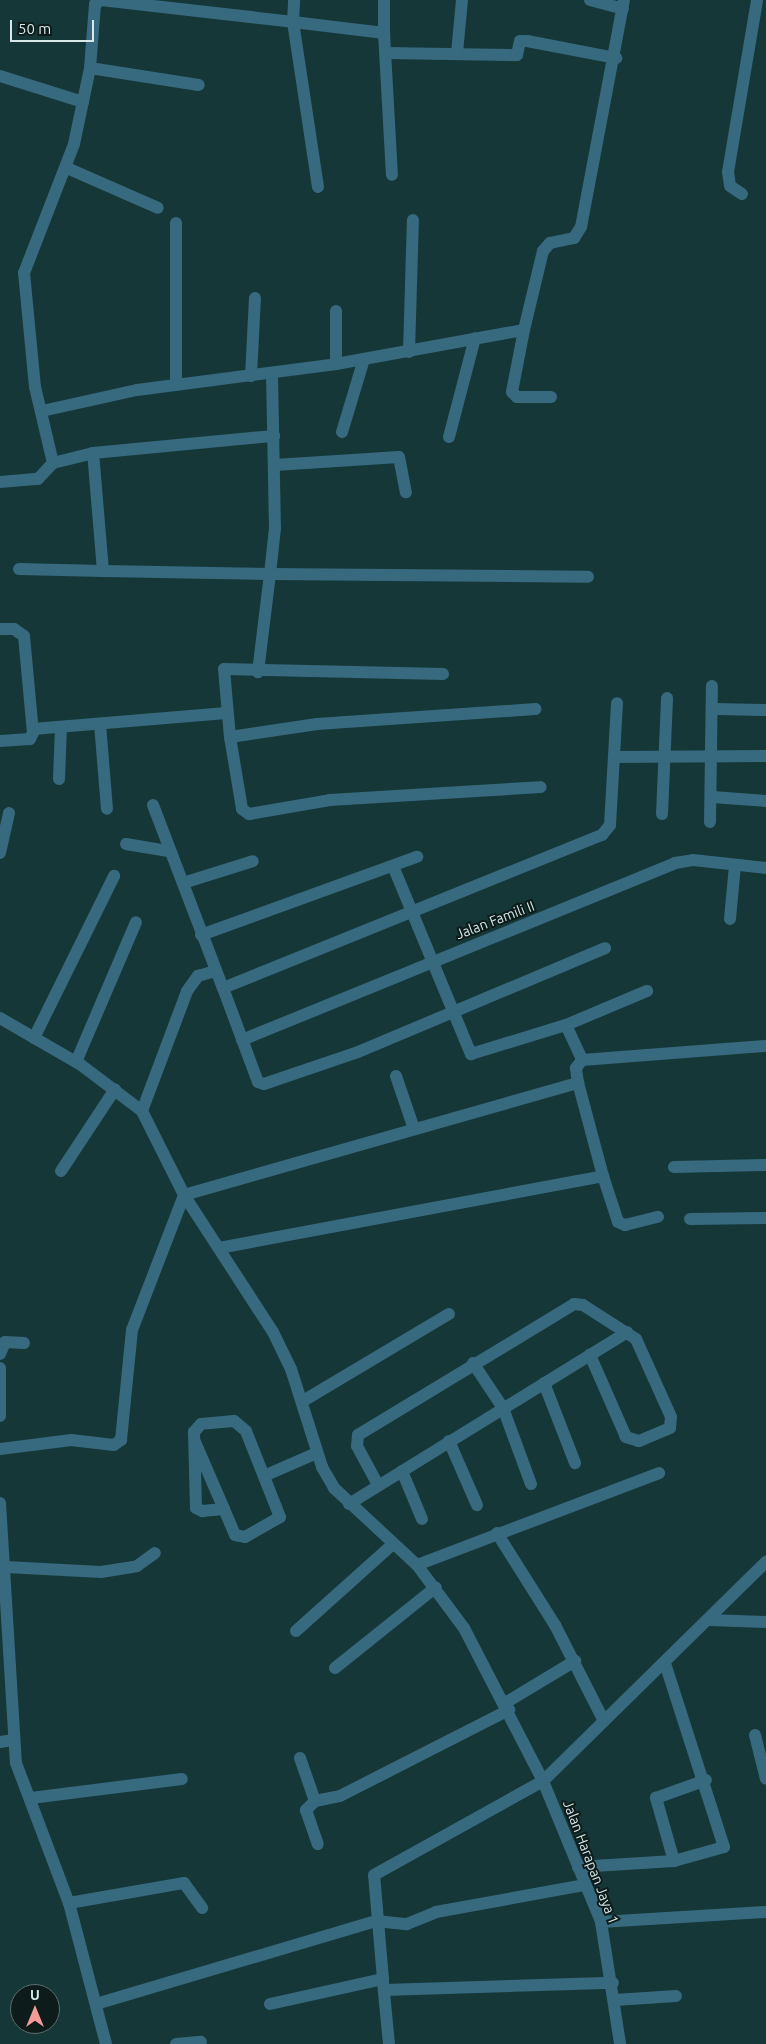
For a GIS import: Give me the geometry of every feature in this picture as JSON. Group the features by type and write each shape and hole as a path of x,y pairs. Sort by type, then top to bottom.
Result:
{"street":[{"path":"53,463 31,362 24,273 67,168 90,68 95,2 100,0 384,33"},
{"path":"294,0 293,22 318,186"},
{"path":"384,0 384,33 392,175"},
{"path":"457,53 462,0"},
{"path":"551,396 517,398 512,392 524,330 543,251 550,243 574,238 581,227 616,58 623,4 590,0"},
{"path":"742,194 730,186 728,172 757,0"},
{"path":"386,53 517,55 520,41 527,41 616,58"},
{"path":"90,68 199,84"},
{"path":"0,76 83,102"},
{"path":"67,168 158,208"},
{"path":"409,352 413,220"},
{"path":"176,224 176,385"},
{"path":"250,376 255,298"},
{"path":"336,311 336,364"},
{"path":"42,411 176,385 272,374 336,364 524,330"},
{"path":"449,437 476,338"},
{"path":"342,432 364,359"},
{"path":"258,672 260,627 270,574 275,465 272,374"},
{"path":"0,482 38,479 53,463 94,453 274,436"},
{"path":"94,453 103,572"},
{"path":"275,465 399,457 406,492"},
{"path":"19,568 103,572 588,577"},
{"path":"0,629 14,629 24,636 33,729 30,739 0,741"},
{"path":"443,674 258,672 224,669 226,713 242,809 249,814 330,800 542,787"},
{"path":"710,822 714,756 712,686"},
{"path":"662,814 667,698"},
{"path":"223,988 410,915 602,835 610,825 617,703"},
{"path":"230,737 317,724 535,709"},
{"path":"714,709 766,710"},
{"path":"33,729 226,713"},
{"path":"100,724 107,809"},
{"path":"59,778 61,727"},
{"path":"614,757 766,756"},
{"path":"712,796 766,801"},
{"path":"153,805 168,851 183,883 201,936 223,988 258,1082 264,1084 455,1013 605,948"},
{"path":"0,853 9,813"},
{"path":"126,844 168,851"},
{"path":"201,936 417,857"},
{"path":"183,883 254,861"},
{"name":"Jalan Famili II","path":"242,1040 430,961 675,863 766,868"},
{"path":"730,919 735,865"},
{"path":"393,866 410,915 475,1055 566,1025 647,991"},
{"path":"34,1038 114,876"},
{"path":"76,1062 136,922"},
{"path":"0,1018 76,1062 115,1089 142,1111 187,990 198,976 215,971"},
{"path":"566,1025 582,1060"},
{"path":"658,1216 625,1225 618,1222 603,1176 578,1083 576,1068 582,1060 766,1046"},
{"path":"396,1076 414,1129"},
{"path":"0,1449 71,1440 114,1444 121,1440 134,1323 184,1195 578,1083"},
{"path":"61,1171 115,1089"},
{"name":"Jalan Harapan Jaya 1","path":"142,1111 184,1195 272,1332 303,1400 317,1453 334,1488 392,1544 417,1565 436,1587 507,1707 543,1781 601,1922 613,1983 620,2044"},
{"path":"674,1167 766,1165"},
{"path":"219,1248 603,1176"},
{"path":"690,1219 766,1218"},
{"path":"378,1485 357,1446 358,1435 473,1363 574,1304 583,1305 636,1339 672,1417 670,1428 639,1441 626,1437 590,1354"},
{"path":"303,1400 449,1314"},
{"path":"349,1504 627,1332"},
{"path":"0,1354 4,1342 24,1343"},
{"path":"473,1363 503,1408 531,1484"},
{"path":"0,1368 0,1416"},
{"path":"544,1383 575,1463"},
{"path":"195,1442 224,1509 240,1538 276,1521 280,1510 242,1424 200,1424 194,1432 196,1508 202,1512 224,1509"},
{"path":"449,1441 478,1505"},
{"path":"264,1476 317,1453"},
{"path":"402,1471 422,1520"},
{"path":"417,1565 659,1473"},
{"path":"0,1503 2,1546 6,1567 4,1616 6,1741 31,1798 69,1903 106,2044"},
{"path":"497,1533 575,1661 604,1721"},
{"path":"296,1631 392,1544"},
{"path":"6,1567 101,1572 137,1566 155,1553"},
{"path":"389,2044 376,1921 374,1874 543,1781 710,1620 766,1562"},
{"path":"335,1668 436,1587"},
{"path":"710,1620 766,1622"},
{"path":"318,1844 306,1810 315,1800 367,1784 507,1707 575,1661"},
{"path":"578,1867 674,1861 724,1847 706,1780 665,1663"},
{"path":"755,1735 766,1779"},
{"path":"300,1758 315,1800"},
{"path":"31,1798 182,1779"},
{"path":"674,1861 656,1798 706,1780"},
{"path":"69,1903 184,1883 202,1908"},
{"path":"96,2004 376,1921 407,1924 436,1912 584,1884"},
{"path":"601,1922 766,1912"},
{"path":"270,2004 383,1984 613,1983"},
{"path":"615,2000 676,1996"},
{"path":"176,2044 201,2042"}]}
